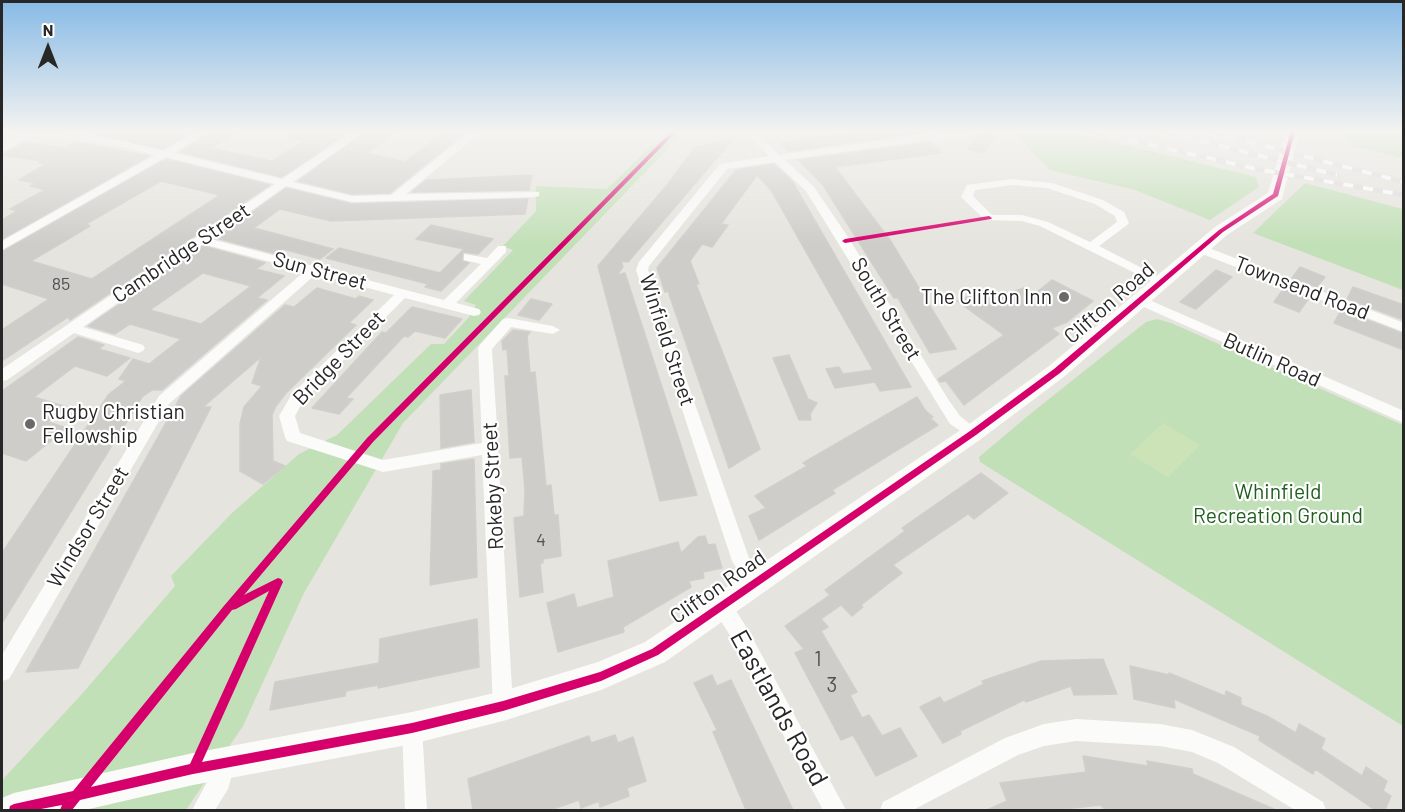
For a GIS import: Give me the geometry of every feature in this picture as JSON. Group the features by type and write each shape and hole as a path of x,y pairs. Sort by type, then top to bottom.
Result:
{"street":[{"path":"2,246 138,169"},
{"path":"223,169 352,199 535,194"},
{"name":"Cambridge Street","path":"2,376 305,169"},
{"path":"394,198 430,169"},
{"name":"Winfield Street","path":"722,169 642,270 741,561 755,582"},
{"name":"South Street","path":"787,169 810,189 842,237 943,403 955,420 973,433"},
{"name":"Clifton Road","path":"14,810 209,766 412,728 503,706 601,676 644,656 722,606 973,433 1057,371 1221,231 1276,195 1284,169"},
{"path":"1090,247 1123,223 1120,214 1099,202 1048,185 1012,182 971,187 967,197 989,218 1022,218 1044,224 1090,247 1161,281"},
{"name":"Sun Street","path":"201,240 474,312"},
{"path":"447,305 501,249"},
{"name":"Townsend Road","path":"1201,249 1404,328"},
{"path":"468,257 489,262"},
{"name":"Windsor Street","path":"2,672 164,400 315,269"},
{"name":"Bridge Street","path":"402,294 297,398 286,416 293,437 383,466 492,447"},
{"name":"Butlin Road","path":"1140,300 1404,418"},
{"name":"Rokeby Street","path":"503,706 492,447 485,348 508,322 553,330"},
{"path":"72,328 138,348"},
{"name":"Eastlands Road","path":"722,606 740,634 835,810"},
{"path":"412,728 416,810"},
{"path":"891,810 1013,746 1044,735 1076,730 1160,735 1192,741 1226,755 1315,810"},
{"path":"203,810 220,782 209,766"}],"green space":[{"path":"628,169 648,169 403,423 304,593 243,726 186,810 2,810 2,781 81,695 175,586 171,576 232,513 299,454 337,435 431,344 444,344 469,317 476,305 464,301 513,250 503,246 536,211 536,186 607,189"},
{"path":"1223,169 1256,177 1259,187 1210,220 1135,190 1050,170"},
{"path":"1305,183 1403,209 1403,290 1253,233"},
{"name":"Whinfield Recreation Ground","path":"1157,319 1171,323 1403,425 1403,726 980,462 979,457 1035,410 1146,322"},
{"path":"1163,423 1200,445 1168,477 1130,454"}],"building":[{"path":"38,169 126,169 2,239 2,220 17,211 10,209 45,190 30,186 35,183 19,180"},
{"path":"149,169 206,169 270,185 70,320 68,317 2,361 2,330 49,299 2,284 2,252","holes":["161,181 220,195 92,279 31,261 90,226 86,224"]},
{"path":"249,169 294,169 282,177"},
{"path":"315,169 420,169 390,193 352,194 298,181"},
{"path":"679,169 708,169 628,262 621,261 623,267 617,275 625,273 697,495 660,501 598,266"},
{"path":"779,169 792,181 911,387 880,391 875,382 835,388 826,369 839,367 843,374 873,370 771,190 757,175 721,224 728,225 712,247 702,244 690,261 699,284 696,284 760,449 729,468 668,291 665,292 657,268 736,170"},
{"path":"807,169 836,169 890,240 956,349 930,353 898,298 894,298 823,185"},
{"path":"532,175 529,190 412,192 426,180"},
{"path":"286,188 352,204 528,199 525,214 331,221 280,209 254,228 333,249 320,259 283,249 277,254 216,238"},
{"path":"431,225 493,239 478,254 463,252 462,261 469,263 441,291 425,287 428,284 326,258 339,248 440,273 464,249 416,239"},
{"path":"203,246 265,263 256,269 284,276 257,298 267,300 162,390 152,390 142,397 2,623 2,553 109,394 126,381 119,379 133,359 149,364 181,339 130,324 115,334 88,326","holes":["203,273 251,286 201,324 150,310"]},
{"path":"1300,267 1325,277 1317,287 1292,278"},
{"path":"1216,270 1232,277 1196,309 1180,302"},
{"path":"1052,280 1093,301 1067,322 1052,328 1059,334 964,405 946,381 940,382 938,379 1004,335 957,301 980,292 991,299 1024,288 1033,295"},
{"path":"1353,287 1404,305 1404,320 1347,299"},
{"path":"317,288 356,299 359,296 373,300 349,323 356,325 286,393 276,406 272,415 273,461 285,466 263,484 240,471 240,424 244,407 262,386 252,383 261,357 203,407 211,407 78,668 26,672 181,396 285,305 294,307"},
{"path":"1284,288 1309,298 1299,312 1274,302"},
{"path":"531,299 552,304 539,320 518,315"},
{"path":"412,307 462,319 445,338 415,331 408,337 404,336 346,398 353,399 339,414 312,408 382,332 386,333"},
{"path":"1341,310 1404,334 1404,350 1334,323"},
{"path":"513,330 530,332 527,336 530,373 535,372 546,486 551,485 554,515 558,515 561,556 543,559 543,563 540,563 543,592 520,597 514,518 524,516 525,490 522,457 510,458 505,376 509,376 507,349 503,350 502,341"},
{"path":"78,337 104,345 99,349 130,358 107,376 75,366 34,397 67,407 48,422 67,428 26,461 2,453 2,391"},
{"path":"789,355 808,399 817,403 810,414 811,420 799,420 773,358"},
{"path":"471,390 474,442 441,448 440,395"},
{"path":"917,397 925,410 933,417 930,418 938,425 832,490 835,493 759,540 749,516 766,508 755,496 807,466 803,463"},
{"path":"474,459 477,577 430,585 433,471 441,470 441,464"},
{"path":"981,473 1008,493 974,519 968,514 893,565 902,573 861,605 863,607 852,616 841,605 821,619 828,627 821,631 857,692 850,695 862,718 869,715 882,736 900,728 917,756 876,776 853,735 841,740 795,653 804,649 785,626 830,595 825,590 905,531 902,528"},
{"path":"705,536 708,545 715,544 722,568 703,572 704,578 689,581 691,587 623,627 624,632 558,652 547,603 574,594 577,608 614,597 608,561 678,542 681,553 698,537"},
{"path":"477,619 479,667 378,688 378,685 346,691 345,696 270,710 275,682 379,663 380,639"},
{"path":"1103,659 1117,694 1074,695 1071,686 1026,702 1024,700 960,731 961,734 943,743 920,707 940,697 944,703 984,684 982,681 1041,661"},
{"path":"1130,666 1169,675 1169,673 1225,696 1226,691 1241,698 1241,705 1267,716 1296,733 1299,724 1325,739 1321,749 1362,776 1366,767 1387,781 1383,791 1391,796 1385,810 1375,810 1315,769 1313,774 1259,740 1260,736 1174,699 1175,708 1134,699"},
{"path":"712,675 717,686 731,680 793,810 746,810 713,732 717,730 694,683"},
{"path":"615,735 618,743 633,737 646,781 627,788 629,796 600,807 599,801 581,808 579,800 550,810 473,810 468,779 589,736 591,743"},
{"path":"1083,756 1148,766 1147,761 1192,769 1193,774 1276,810 1126,810 1105,809 1100,805 1056,810 987,810 1007,801 1000,783 1086,772"}],"railway":[{"path":"1257,169 1404,195"},
{"path":"1313,169 1337,175"},
{"path":"1353,169 1404,182"}],"cycle path":[{"path":"65,810 226,610 370,440 638,169"},
{"path":"14,810 193,769 412,728 503,706 601,676 655,652 973,433 1057,371 1221,231 1276,195 1283,169"},
{"path":"845,241 989,218"},
{"path":"193,769 278,582 233,606"}],"place":[{"name":"The Clifton Inn","path":"1064,297"},
{"name":"Rugby Christian Fellowship","path":"30,424"}]}
